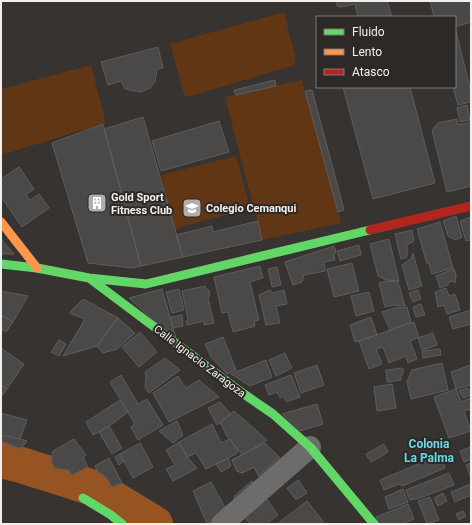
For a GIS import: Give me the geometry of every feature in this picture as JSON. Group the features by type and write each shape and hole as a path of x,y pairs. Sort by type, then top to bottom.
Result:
{"street":[{"path":"1,264 37,268 89,278 146,284 471,206"},
{"path":"1,222 37,268"},
{"name":"Calle Ignacio Zaragoza","path":"89,278 241,392 273,414 310,447 374,524"},
{"path":"222,524 310,447"},
{"path":"83,498 111,515 122,524"}],"shaded area":[{"path":"284,12 295,56 295,62 292,66 187,97 184,94 170,44"},
{"path":"91,65 106,123 1,155 1,89"},
{"path":"302,80 341,223 262,240 225,97"},
{"path":"236,156 250,208 175,229 161,175"}],"building":[{"path":"337,1 387,1 392,16 358,16 355,4 341,7 337,6"},
{"path":"430,1 471,1 471,22 456,27 456,16 434,16"},
{"path":"456,32 471,91 471,102 458,105 453,88 456,88"},
{"path":"158,47 163,68 157,69 155,82 150,88 141,92 125,89 121,81 108,85 101,62"},
{"path":"275,80 276,86 236,95 234,90"},
{"path":"343,88 410,88 435,183 373,199"},
{"path":"312,90 344,210 338,212 305,91"},
{"path":"467,105 470,120 460,122 457,108"},
{"path":"143,117 183,257 141,266 104,129"},
{"path":"457,119 458,125 471,122 471,186 447,192 432,130 438,123"},
{"path":"219,121 229,152 161,171 152,141"},
{"name":"Gold Sport Fitness Club","path":"103,124 141,266 132,268 88,263 52,143"},
{"path":"19,167 34,189 26,195 30,200 39,194 49,208 22,227 1,197 1,179"},
{"path":"456,216 462,237 455,240 448,236 443,221"},
{"path":"471,217 471,240 466,241 460,221"},
{"path":"258,221 262,240 183,257 176,235 212,226 213,232"},
{"path":"440,222 453,268 432,274 429,263 427,264 417,229"},
{"path":"412,230 414,241 407,245 407,257 401,259 395,234"},
{"path":"1,239 14,254 1,254"},
{"path":"389,239 399,281 386,280 378,276 370,244"},
{"path":"359,245 361,255 340,261 337,251"},
{"path":"334,246 336,252 334,254 335,260 324,262 325,271 304,275 302,282 293,285 285,262"},
{"path":"413,253 422,286 409,290 402,265 411,259"},
{"path":"352,263 359,291 334,297 327,269"},
{"path":"260,266 263,278 250,282 259,320 254,321 255,326 233,332 228,312 222,313 214,277"},
{"path":"277,267 281,285 272,287 268,269"},
{"path":"454,269 456,275 455,283 452,281 448,283 448,285 440,288 436,276"},
{"path":"386,281 398,282 405,306 394,305 385,307 379,283"},
{"path":"205,286 206,289 209,290 210,295 208,298 214,323 204,325 204,321 187,325 186,322 188,319 182,291"},
{"path":"446,288 449,296 455,294 460,310 447,314 444,305 438,307 435,292"},
{"path":"162,289 177,342 129,298"},
{"path":"179,289 184,310 172,313 166,292"},
{"path":"270,290 273,293 284,290 287,304 276,306 280,323 266,325 259,295"},
{"path":"418,290 421,299 413,302 409,293"},
{"path":"1,291 28,296 13,322 1,315"},
{"path":"369,292 374,311 356,316 351,296"},
{"path":"83,299 118,318 97,346 63,356 85,319 69,313"},
{"path":"421,304 425,315 416,317 413,307"},
{"path":"407,307 411,322 390,330 382,312 395,308"},
{"path":"471,310 471,324 453,329 449,317"},
{"path":"1,315 13,322 6,332 1,329"},
{"path":"182,315 183,326 173,328 171,317"},
{"path":"371,317 377,335 355,342 350,325"},
{"path":"118,318 135,333 117,349 103,353 97,346"},
{"path":"414,322 419,337 410,341 417,359 408,363 406,356 389,363 383,347 376,349 382,364 369,369 359,341"},
{"path":"140,332 157,352 139,367 122,347"},
{"path":"433,333 437,345 422,350 418,338"},
{"path":"223,337 236,370 227,374 211,357 205,344"},
{"path":"59,340 66,344 59,356 51,352"},
{"path":"1,348 24,364 7,389 1,385"},
{"path":"440,349 441,355 423,358 422,351"},
{"path":"285,353 292,368 276,376 269,360"},
{"path":"165,358 180,370 149,393 145,387 145,372"},
{"path":"266,360 272,377 250,386 231,374"},
{"path":"442,363 448,390 411,399 407,382 412,370"},
{"path":"317,365 324,385 301,393 294,373"},
{"path":"471,365 471,385 456,389 451,372"},
{"path":"402,368 404,370 401,380 387,382 386,370"},
{"path":"121,375 138,404 147,399 163,425 138,440 131,427 135,424 110,382"},
{"path":"291,375 300,397 286,402 284,396 280,398 277,392 269,395 265,385"},
{"path":"178,376 186,388 199,380 219,397 169,422 153,393"},
{"path":"392,384 396,408 377,411 374,387"},
{"path":"1,385 7,389 2,396 1,396"},
{"path":"467,388 471,390 471,395 463,398 459,391"},
{"path":"456,389 461,402 471,398 471,409 464,411 471,431 449,438 434,397"},
{"path":"120,400 128,412 109,426 93,435 86,422"},
{"path":"220,402 231,414 217,425 208,408"},
{"path":"317,404 323,424 300,431 282,414"},
{"path":"234,411 267,440 242,455 227,436 220,422"},
{"path":"1,413 27,420 20,439 27,441 20,449 1,441"},
{"path":"177,421 183,435 173,443 159,431"},
{"path":"212,424 221,443 230,439 238,450 236,454 206,469 196,453 187,457 179,442"},
{"path":"109,426 122,448 112,454 99,432"},
{"path":"3,435 27,441 20,449 1,441"},
{"path":"74,439 86,455 83,457 88,467 72,475 68,470 55,468 51,462 53,451"},
{"path":"179,442 187,457 197,468 173,481 166,469 175,465 166,450"},
{"path":"140,443 153,467 133,478 120,454"},
{"path":"265,443 286,464 262,482 254,467 242,473 237,471 232,460"},
{"path":"265,443 279,457 259,476 254,467 242,473 237,471 232,460"},
{"path":"384,444 388,452 371,462 366,454"},
{"path":"471,447 471,459 464,462 460,451"},
{"path":"120,454 124,461 119,465 115,457"},
{"path":"440,455 445,468 402,486 399,484 384,490 380,480"},
{"path":"109,458 122,483 112,487 106,477 98,472 95,466"},
{"path":"228,458 231,466 221,472 216,464"},
{"path":"471,463 471,478 466,465"},
{"path":"449,473 454,485 420,498 410,500 406,490"},
{"path":"298,480 307,493 296,500 287,488"},
{"path":"252,481 258,489 237,505 234,499 235,495"},
{"path":"211,482 228,513 215,524 207,524 193,491"},
{"path":"471,484 471,495 455,502 451,492"},
{"path":"403,489 408,502 389,509 385,497"},
{"path":"443,493 447,501 438,506 434,498"},
{"path":"430,497 439,520 427,524 418,501"},
{"path":"266,498 278,515 266,524 250,524 243,515"},
{"path":"307,501 325,524 277,524"},
{"path":"408,504 414,519 402,524 379,524 376,517"},
{"path":"463,511 466,516 459,520 456,514"}],"waterway":[{"path":"1,460 97,489 155,524"}],"traffic: fast":[{"path":"1,264 37,268 89,278 146,284 370,230"},
{"path":"89,278 241,392 273,414 310,447 374,524"},
{"path":"83,498 111,515 122,524"}],"traffic: slow":[{"path":"1,222 37,268"}],"traffic: jam":[{"path":"370,230 471,206"}],"place":[{"name":"Gold Sport Fitness Club","path":"97,203"},
{"name":"Colegio Cemanqui","path":"192,208"}],"district":[{"name":"Colonia La Palma","path":"429,451"}]}
